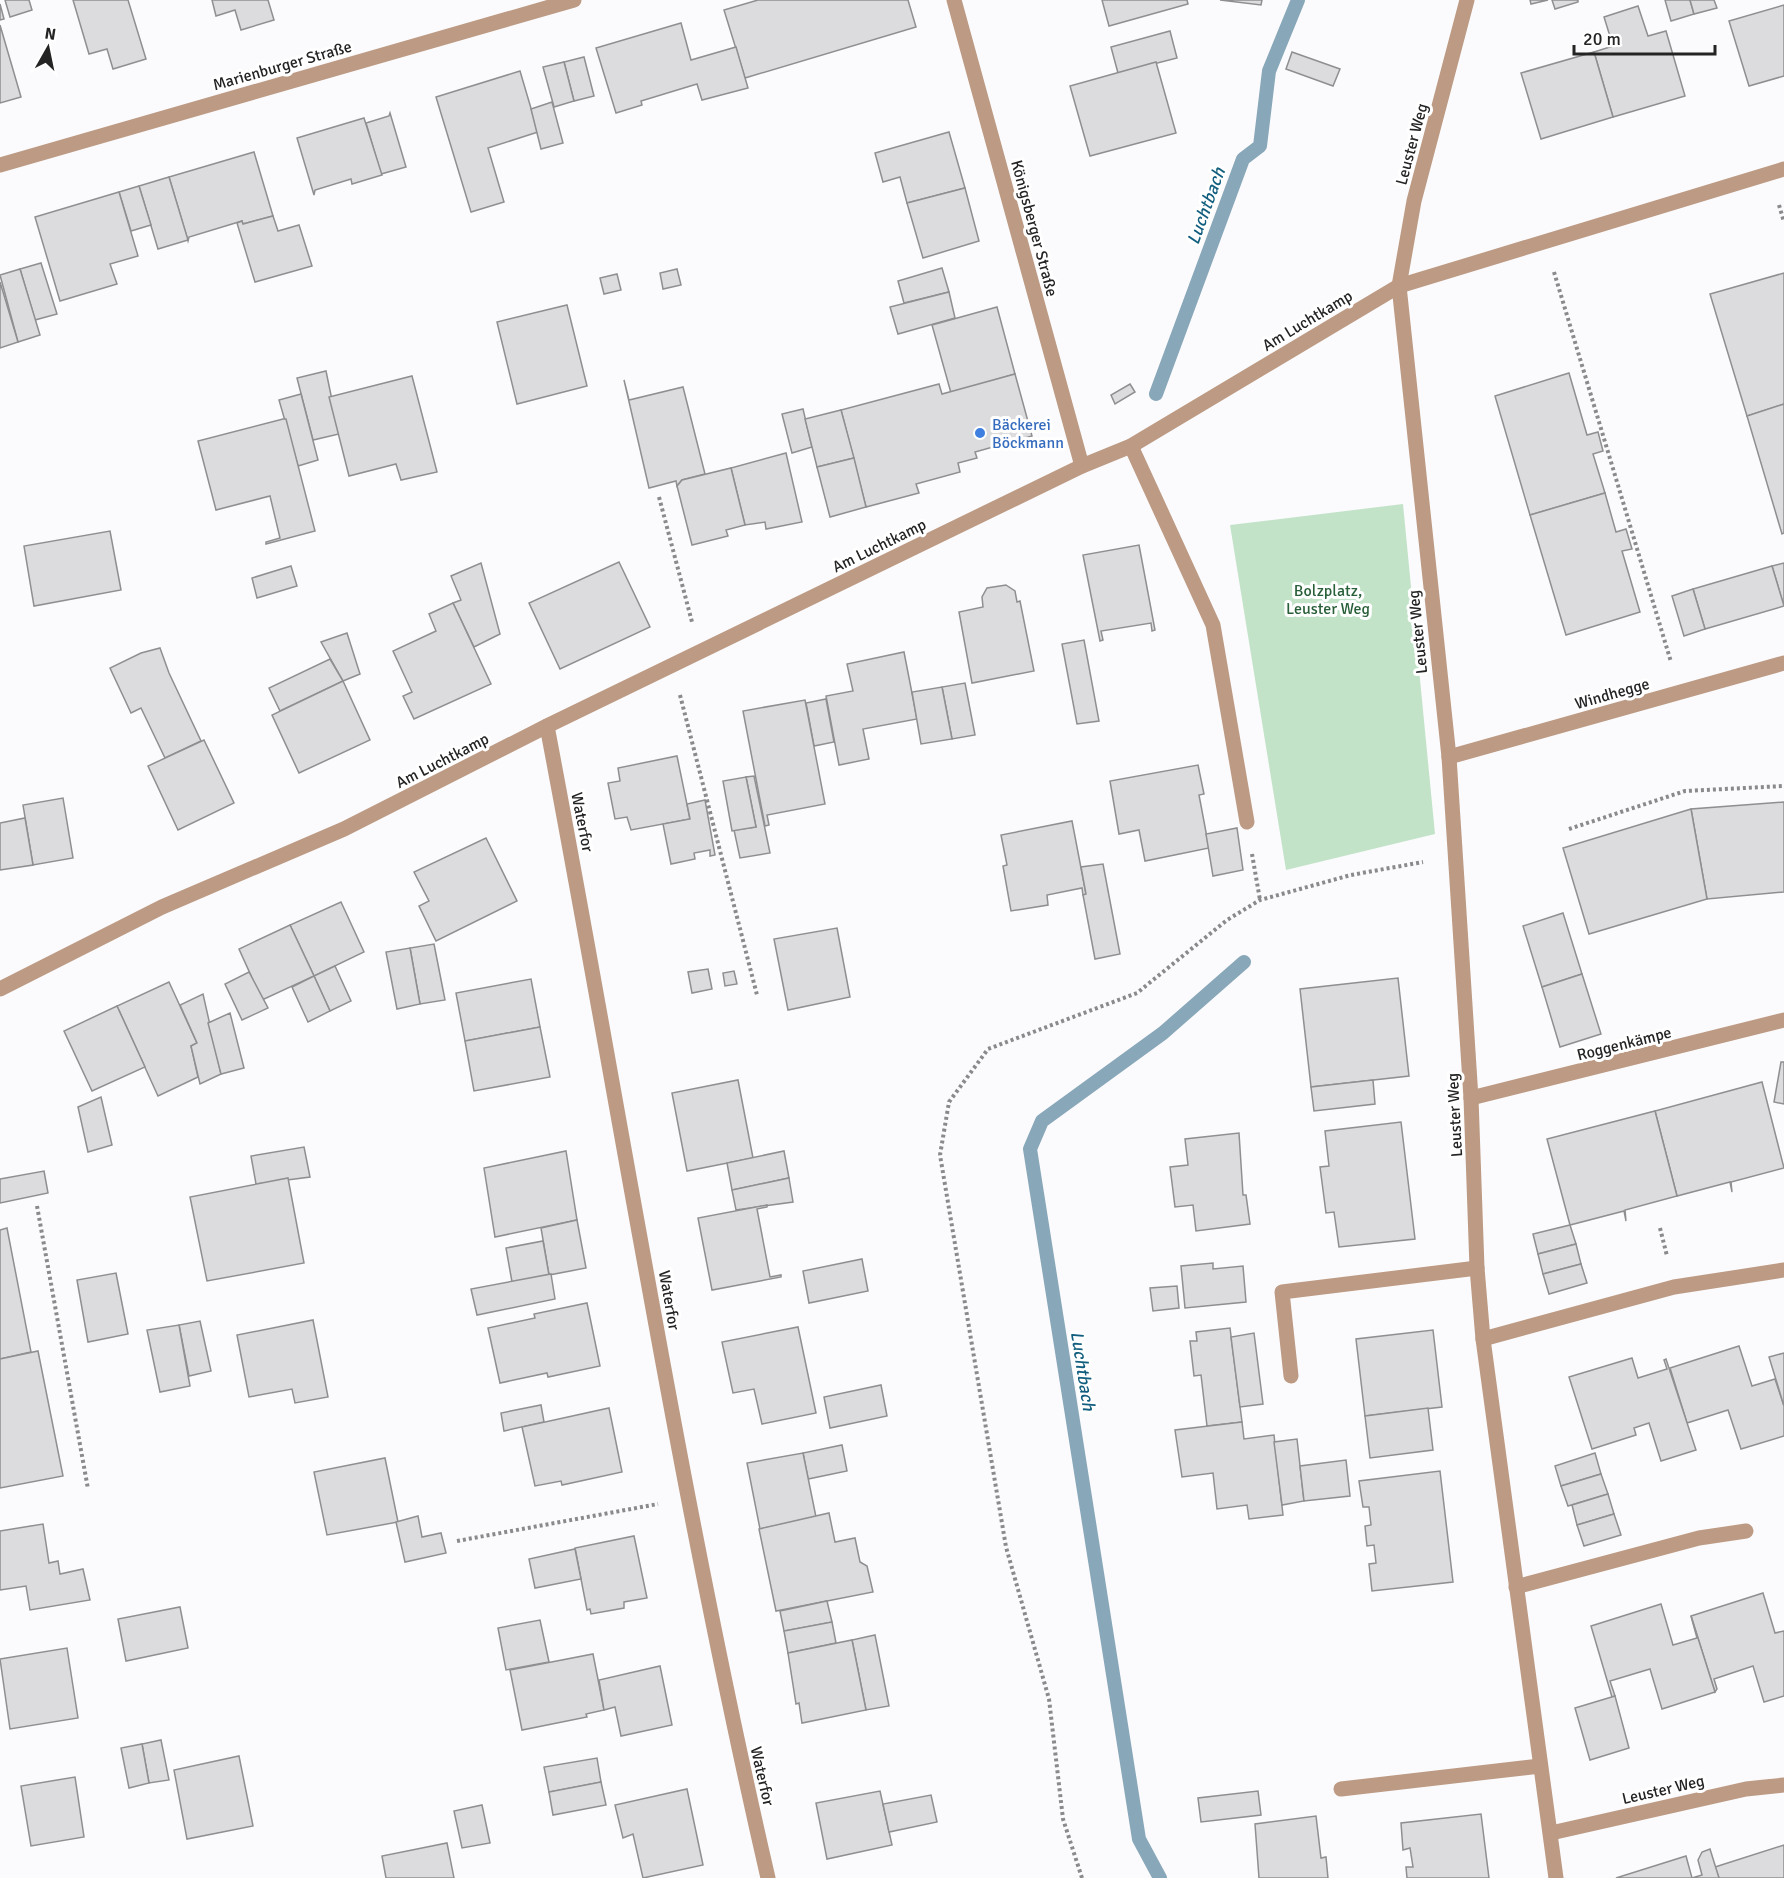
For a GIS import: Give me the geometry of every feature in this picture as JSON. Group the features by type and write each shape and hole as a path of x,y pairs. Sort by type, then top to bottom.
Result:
{"street":[{"name":"Marienburger Straße","path":"0,165 574,0"},
{"name":"Königsberger Straße","path":"954,0 1082,466"},
{"name":"Leuster Weg","path":"1467,0 1414,201 1399,286 1449,757 1471,1098 1477,1268 1483,1339 1556,1878"},
{"name":"Am Luchtkamp","path":"0,989 162,906 344,830 547,726 1082,466 1131,446 1399,286 1784,169"},
{"path":"1131,446 1213,625 1247,822"},
{"name":"Windhegge","path":"1449,757 1784,663"},
{"name":"Waterfor","path":"547,726 688,1498 738,1749 768,1878"},
{"name":"Roggenkämpe","path":"1471,1098 1784,1020"},
{"path":"1291,1376 1282,1292 1477,1268"},
{"path":"1483,1339 1674,1287 1784,1270"},
{"path":"1515,1587 1699,1538 1746,1531"},
{"path":"1341,1789 1540,1766"},
{"name":"Leuster Weg","path":"1551,1833 1746,1788 1784,1785"}],"path":[{"path":"1545,240 1681,692"},
{"path":"659,497 699,652"},
{"path":"672,666 757,995"},
{"path":"1569,829 1685,791 1784,786"},
{"path":"1247,822 1260,900"},
{"path":"1082,1878 1063,1819 1049,1700 1006,1547 940,1155 949,1102 988,1049 1137,993 1227,920 1260,900 1352,875 1456,855"},
{"path":"37,1206 88,1489"},
{"path":"457,1541 688,1498"}],"green space":[{"name":"Bolzplatz, Leuster Weg","path":"1403,504 1435,834 1286,870 1230,525"}],"building":[{"path":"5,0 29,0 32,10 10,17"},
{"path":"73,0 128,0 146,59 113,69 107,49 89,54"},
{"path":"212,0 268,0 274,20 241,30 235,10 216,16"},
{"path":"758,0 908,0 916,27 745,78 724,10"},
{"path":"1102,0 1187,0 1188,4 1109,26"},
{"path":"1220,0 1262,0 1261,5"},
{"path":"1530,0 1548,0 1531,4"},
{"path":"1552,0 1578,0 1578,2 1555,9"},
{"path":"1665,0 1690,0 1694,14 1671,21"},
{"path":"1690,0 1714,0 1717,8 1694,14"},
{"path":"0,4 4,19 0,20"},
{"path":"1784,5 1784,76 1749,86 1729,21"},
{"path":"1638,6 1648,36 1666,31 1685,96 1613,117 1594,52 1613,46 1604,17"},
{"path":"681,23 691,60 736,47 748,88 702,100 697,84 641,101 642,105 616,113 596,48"},
{"path":"0,25 21,97 0,103"},
{"path":"1170,31 1177,58 1118,73 1111,47"},
{"path":"1292,52 1340,69 1333,86 1286,69"},
{"path":"1594,52 1613,117 1541,139 1521,73"},
{"path":"584,57 594,96 574,101 564,62"},
{"path":"564,62 574,101 554,107 543,67"},
{"path":"1156,62 1176,133 1090,156 1070,86"},
{"path":"520,71 538,132 488,148 504,202 471,212 436,97"},
{"path":"552,102 563,143 541,149 531,109"},
{"path":"390,113 406,167 381,174 366,123 389,116"},
{"path":"364,118 382,175 352,184 351,179 315,190 314,195 297,138"},
{"path":"949,132 965,188 907,203 900,177 883,182 875,153"},
{"path":"254,152 273,216 243,224 242,221 189,237 188,241 169,177"},
{"path":"169,177 188,240 158,249 139,186"},
{"path":"139,186 151,225 131,231 119,192"},
{"path":"965,188 979,241 923,258 907,203"},
{"path":"119,192 138,256 110,264 117,284 60,301 35,217"},
{"path":"273,216 278,231 299,225 312,266 255,282 237,223 242,221 243,224"},
{"path":"41,263 57,314 35,320 20,269"},
{"path":"942,268 949,292 904,303 898,281"},
{"path":"20,269 40,335 18,342 0,275"},
{"path":"677,269 681,285 663,289 660,273"},
{"path":"1784,273 1784,404 1747,416 1710,294"},
{"path":"617,274 621,290 604,294 600,278"},
{"path":"0,282 18,342 0,348"},
{"path":"949,292 955,318 898,334 890,307"},
{"path":"567,305 587,386 517,404 497,322"},
{"path":"997,307 1015,374 951,393 932,325"},
{"path":"326,371 339,434 313,440 297,378"},
{"path":"1569,373 1587,435 1598,432 1603,451 1593,454 1605,493 1530,515 1495,396"},
{"path":"1015,374 1032,436 975,452 977,458 958,463 960,472 916,484 919,493 866,507 841,410 939,384 942,394"},
{"path":"412,376 437,472 401,480 396,464 349,476 329,397"},
{"path":"624,380 629,400 683,387 705,474 682,480 677,486 676,481 649,488"},
{"path":"1130,384 1135,392 1115,404 1111,395"},
{"path":"301,394 318,460 298,466 279,400"},
{"path":"1784,404 1784,533 1782,534 1747,416"},
{"path":"803,409 812,447 792,453 782,414"},
{"path":"841,410 854,458 817,467 805,419"},
{"path":"286,419 315,531 266,544 266,542 280,538 270,496 216,510 198,441"},
{"path":"786,453 802,522 766,529 765,522 745,525 731,468"},
{"path":"854,458 866,507 830,517 817,467"},
{"path":"731,468 745,525 726,530 728,536 692,545 677,486 682,480"},
{"path":"1605,493 1616,532 1626,529 1632,549 1622,551 1640,612 1566,635 1530,515"},
{"path":"110,531 121,590 34,606 24,546"},
{"path":"1139,545 1155,630 1152,631 1151,623 1101,631 1103,640 1100,641 1083,555"},
{"path":"619,562 650,627 560,669 529,603"},
{"path":"481,563 500,634 474,647 453,603 461,600 451,576"},
{"path":"1784,563 1784,606 1772,566"},
{"path":"291,566 297,586 257,598 252,578"},
{"path":"1772,566 1784,606 1705,629 1693,589"},
{"path":"1006,585 1015,591 1017,602 1020,601 1034,671 972,683 959,612 983,607 982,597 987,588"},
{"path":"1693,589 1705,629 1684,636 1672,596"},
{"path":"453,603 491,684 414,719 403,696 412,692 393,651 436,631 429,614"},
{"path":"347,633 360,674 343,681 321,642"},
{"path":"1084,640 1099,721 1077,724 1062,644"},
{"path":"160,648 169,673 201,741 165,758 141,708 131,713 110,668 141,653"},
{"path":"904,652 917,719 863,729 869,759 839,765 826,696 853,691 847,664"},
{"path":"330,659 343,681 280,711 269,688"},
{"path":"343,681 370,740 299,773 272,715"},
{"path":"965,683 975,735 952,739 942,687"},
{"path":"942,687 952,739 921,744 912,692"},
{"path":"826,699 834,742 814,746 806,703"},
{"path":"805,700 825,804 767,815 769,825 765,826 743,711"},
{"path":"204,740 234,803 178,830 148,766"},
{"path":"677,756 690,819 631,830 627,817 615,819 608,783 620,781 618,768"},
{"path":"1198,765 1204,794 1199,795 1209,848 1145,861 1139,830 1119,834 1110,781"},
{"path":"754,776 770,853 740,858 734,830 756,827 746,777"},
{"path":"746,777 756,827 732,831 723,781"},
{"path":"63,798 73,858 33,865 23,805"},
{"path":"705,800 715,855 710,856 710,850 694,853 695,859 671,864 663,824 690,819 687,804"},
{"path":"1784,802 1784,892 1707,899 1691,809"},
{"path":"1691,809 1707,899 1589,934 1563,848"},
{"path":"25,818 33,865 0,870 0,823"},
{"path":"1072,821 1086,894 1083,895 1082,888 1047,895 1048,905 1011,911 1003,866 1007,865 1001,835"},
{"path":"1237,828 1243,870 1213,876 1206,834"},
{"path":"486,838 517,901 436,941 419,906 429,901 414,872"},
{"path":"1103,864 1120,954 1095,959 1083,895 1086,894 1081,867"},
{"path":"341,902 364,952 314,976 290,925"},
{"path":"1563,913 1582,974 1542,987 1523,926"},
{"path":"290,925 314,976 262,1000 239,949"},
{"path":"837,928 850,997 788,1010 774,939"},
{"path":"434,944 445,1000 420,1004 410,948"},
{"path":"410,948 420,1004 397,1009 386,952"},
{"path":"335,966 351,1001 330,1011 314,976"},
{"path":"708,969 712,989 692,993 688,972"},
{"path":"734,971 737,984 725,986 723,973"},
{"path":"249,972 268,1008 242,1020 225,984"},
{"path":"1582,974 1601,1034 1560,1047 1542,987"},
{"path":"314,976 330,1011 308,1022 292,987"},
{"path":"1398,978 1409,1076 1311,1087 1300,989"},
{"path":"531,979 540,1027 465,1041 456,993"},
{"path":"169,982 197,1043 191,1046 198,1077 158,1096 117,1006"},
{"path":"203,994 221,1074 200,1084 191,1046 197,1043 180,1005"},
{"path":"117,1006 145,1067 92,1091 64,1031"},
{"path":"230,1013 244,1068 221,1074 208,1023"},
{"path":"540,1027 550,1077 474,1091 465,1041"},
{"path":"1781,1062 1784,1062 1784,1104 1774,1102"},
{"path":"738,1080 753,1158 687,1171 672,1093"},
{"path":"1373,1080 1375,1104 1314,1111 1311,1087"},
{"path":"1762,1082 1784,1168 1731,1182 1732,1192 1730,1182 1677,1196 1655,1111"},
{"path":"101,1097 112,1145 88,1152 78,1107"},
{"path":"1655,1111 1677,1196 1625,1210 1626,1221 1624,1211 1570,1225 1547,1139"},
{"path":"1401,1122 1415,1239 1339,1247 1334,1212 1326,1213 1320,1167 1329,1166 1325,1131"},
{"path":"1239,1133 1243,1195 1246,1195 1250,1224 1196,1231 1193,1205 1175,1207 1170,1167 1188,1165 1185,1139"},
{"path":"304,1147 310,1177 256,1184 251,1156"},
{"path":"566,1151 577,1220 495,1237 484,1168"},
{"path":"784,1151 789,1178 732,1190 727,1163"},
{"path":"44,1171 48,1193 0,1203 0,1179"},
{"path":"288,1178 304,1263 207,1281 190,1197"},
{"path":"789,1178 793,1202 736,1210 732,1190"},
{"path":"767,1205 767,1207 757,1209 770,1277 781,1275 781,1277 712,1290 698,1218"},
{"path":"577,1220 586,1268 549,1275 541,1228"},
{"path":"1570,1225 1576,1244 1538,1254 1533,1234"},
{"path":"7,1228 31,1352 0,1359 0,1230"},
{"path":"543,1241 549,1275 512,1282 506,1248"},
{"path":"1576,1244 1581,1264 1543,1274 1538,1254"},
{"path":"862,1259 868,1291 809,1303 803,1271"},
{"path":"1213,1263 1213,1269 1243,1266 1246,1302 1185,1308 1181,1266"},
{"path":"1581,1264 1587,1283 1549,1294 1543,1274"},
{"path":"116,1273 128,1334 88,1342 77,1280"},
{"path":"551,1274 555,1299 477,1315 471,1289"},
{"path":"1177,1286 1179,1308 1153,1311 1150,1288"},
{"path":"587,1303 600,1366 548,1377 547,1373 500,1383 488,1328 535,1318 534,1314"},
{"path":"313,1320 328,1397 295,1403 292,1389 249,1397 237,1335"},
{"path":"200,1321 211,1371 189,1376 179,1325"},
{"path":"179,1325 190,1386 160,1392 147,1330"},
{"path":"798,1327 816,1413 762,1424 754,1389 733,1393 722,1342"},
{"path":"1230,1328 1242,1422 1207,1426 1201,1375 1194,1376 1190,1341 1197,1341 1196,1332"},
{"path":"1433,1330 1442,1407 1365,1416 1356,1339"},
{"path":"1254,1333 1263,1404 1240,1407 1231,1337"},
{"path":"1739,1346 1752,1386 1775,1379 1784,1406 1784,1436 1741,1449 1728,1410 1687,1423 1670,1368"},
{"path":"38,1351 63,1476 0,1488 0,1359"},
{"path":"1784,1353 1784,1406 1769,1357"},
{"path":"1632,1358 1638,1378 1667,1369 1664,1360 1666,1359 1696,1450 1661,1461 1649,1423 1634,1428 1636,1435 1592,1449 1569,1377"},
{"path":"881,1385 887,1416 830,1428 824,1397"},
{"path":"541,1405 544,1422 504,1431 501,1413"},
{"path":"609,1408 622,1472 562,1485 561,1481 535,1486 522,1427"},
{"path":"1428,1408 1433,1450 1370,1458 1365,1416"},
{"path":"1242,1422 1244,1439 1274,1435 1283,1515 1249,1519 1247,1505 1217,1509 1213,1473 1182,1477 1175,1430"},
{"path":"1297,1439 1304,1501 1282,1505 1274,1442"},
{"path":"842,1445 847,1471 808,1479 803,1453"},
{"path":"803,1453 816,1517 760,1529 747,1463"},
{"path":"1595,1453 1601,1474 1561,1486 1555,1466"},
{"path":"385,1458 398,1522 327,1535 314,1472"},
{"path":"1346,1460 1350,1496 1304,1501 1300,1466"},
{"path":"1440,1471 1453,1582 1372,1591 1369,1564 1376,1563 1374,1545 1367,1546 1365,1526 1371,1525 1369,1507 1363,1507 1359,1481"},
{"path":"1601,1474 1608,1494 1568,1506 1561,1486"},
{"path":"1608,1494 1614,1514 1577,1525 1572,1505"},
{"path":"829,1513 835,1542 855,1538 860,1562 867,1566 873,1592 776,1611 759,1529"},
{"path":"1614,1514 1621,1535 1584,1546 1577,1525"},
{"path":"418,1516 422,1537 441,1533 446,1553 405,1562 396,1522"},
{"path":"43,1524 49,1563 58,1561 60,1574 83,1569 90,1600 30,1610 26,1586 0,1590 0,1531"},
{"path":"634,1536 647,1598 624,1602 624,1608 591,1614 590,1609 587,1610 575,1548"},
{"path":"575,1549 581,1579 535,1588 529,1559"},
{"path":"1763,1593 1775,1633 1784,1631 1784,1696 1764,1702 1753,1666 1714,1679 1717,1689 1715,1692 1691,1616"},
{"path":"827,1601 832,1622 784,1631 780,1611"},
{"path":"1661,1604 1673,1645 1697,1638 1691,1616 1715,1692 1662,1709 1650,1669 1610,1681 1615,1696 1612,1697 1591,1626"},
{"path":"180,1607 188,1648 126,1661 118,1619"},
{"path":"540,1620 549,1662 506,1670 498,1628"},
{"path":"832,1622 836,1643 788,1653 784,1631"},
{"path":"875,1635 889,1706 866,1710 852,1640"},
{"path":"852,1640 866,1710 802,1723 799,1703 796,1704 788,1653"},
{"path":"67,1648 78,1718 10,1729 0,1659"},
{"path":"593,1654 604,1710 586,1714 587,1717 522,1730 510,1670"},
{"path":"660,1666 672,1725 621,1736 615,1707 604,1710 599,1680"},
{"path":"1615,1696 1629,1748 1590,1760 1575,1708"},
{"path":"161,1740 169,1780 149,1783 142,1744"},
{"path":"142,1744 149,1783 129,1788 121,1748"},
{"path":"239,1756 253,1826 187,1839 174,1770"},
{"path":"597,1758 601,1782 549,1792 544,1767"},
{"path":"75,1777 84,1837 31,1846 21,1786"},
{"path":"601,1782 606,1805 553,1815 549,1792"},
{"path":"687,1789 703,1865 643,1878 633,1834 623,1838 615,1805"},
{"path":"880,1791 892,1845 827,1859 816,1803"},
{"path":"1258,1791 1261,1815 1201,1822 1198,1798"},
{"path":"931,1795 937,1822 889,1832 883,1804"},
{"path":"482,1805 490,1843 462,1848 454,1811"},
{"path":"1481,1814 1489,1878 1407,1878 1406,1867 1413,1867 1410,1848 1403,1850 1401,1823"},
{"path":"1316,1816 1321,1858 1326,1857 1328,1878 1259,1878 1255,1824"},
{"path":"447,1843 454,1878 386,1878 382,1856"},
{"path":"1784,1845 1784,1878 1719,1878 1715,1867"},
{"path":"1710,1849 1719,1878 1692,1878 1702,1875 1698,1860 1702,1852"},
{"path":"1686,1856 1692,1878 1616,1878"}],"waterway":[{"name":"Luchtbach","path":"1156,394 1243,159 1260,146 1269,71 1298,0"},
{"name":"Luchtbach","path":"1160,1878 1139,1839 1030,1149 1042,1121 1163,1033 1244,962"}],"place":[{"name":"Bäckerei Böckmann","path":"980,433"}]}
